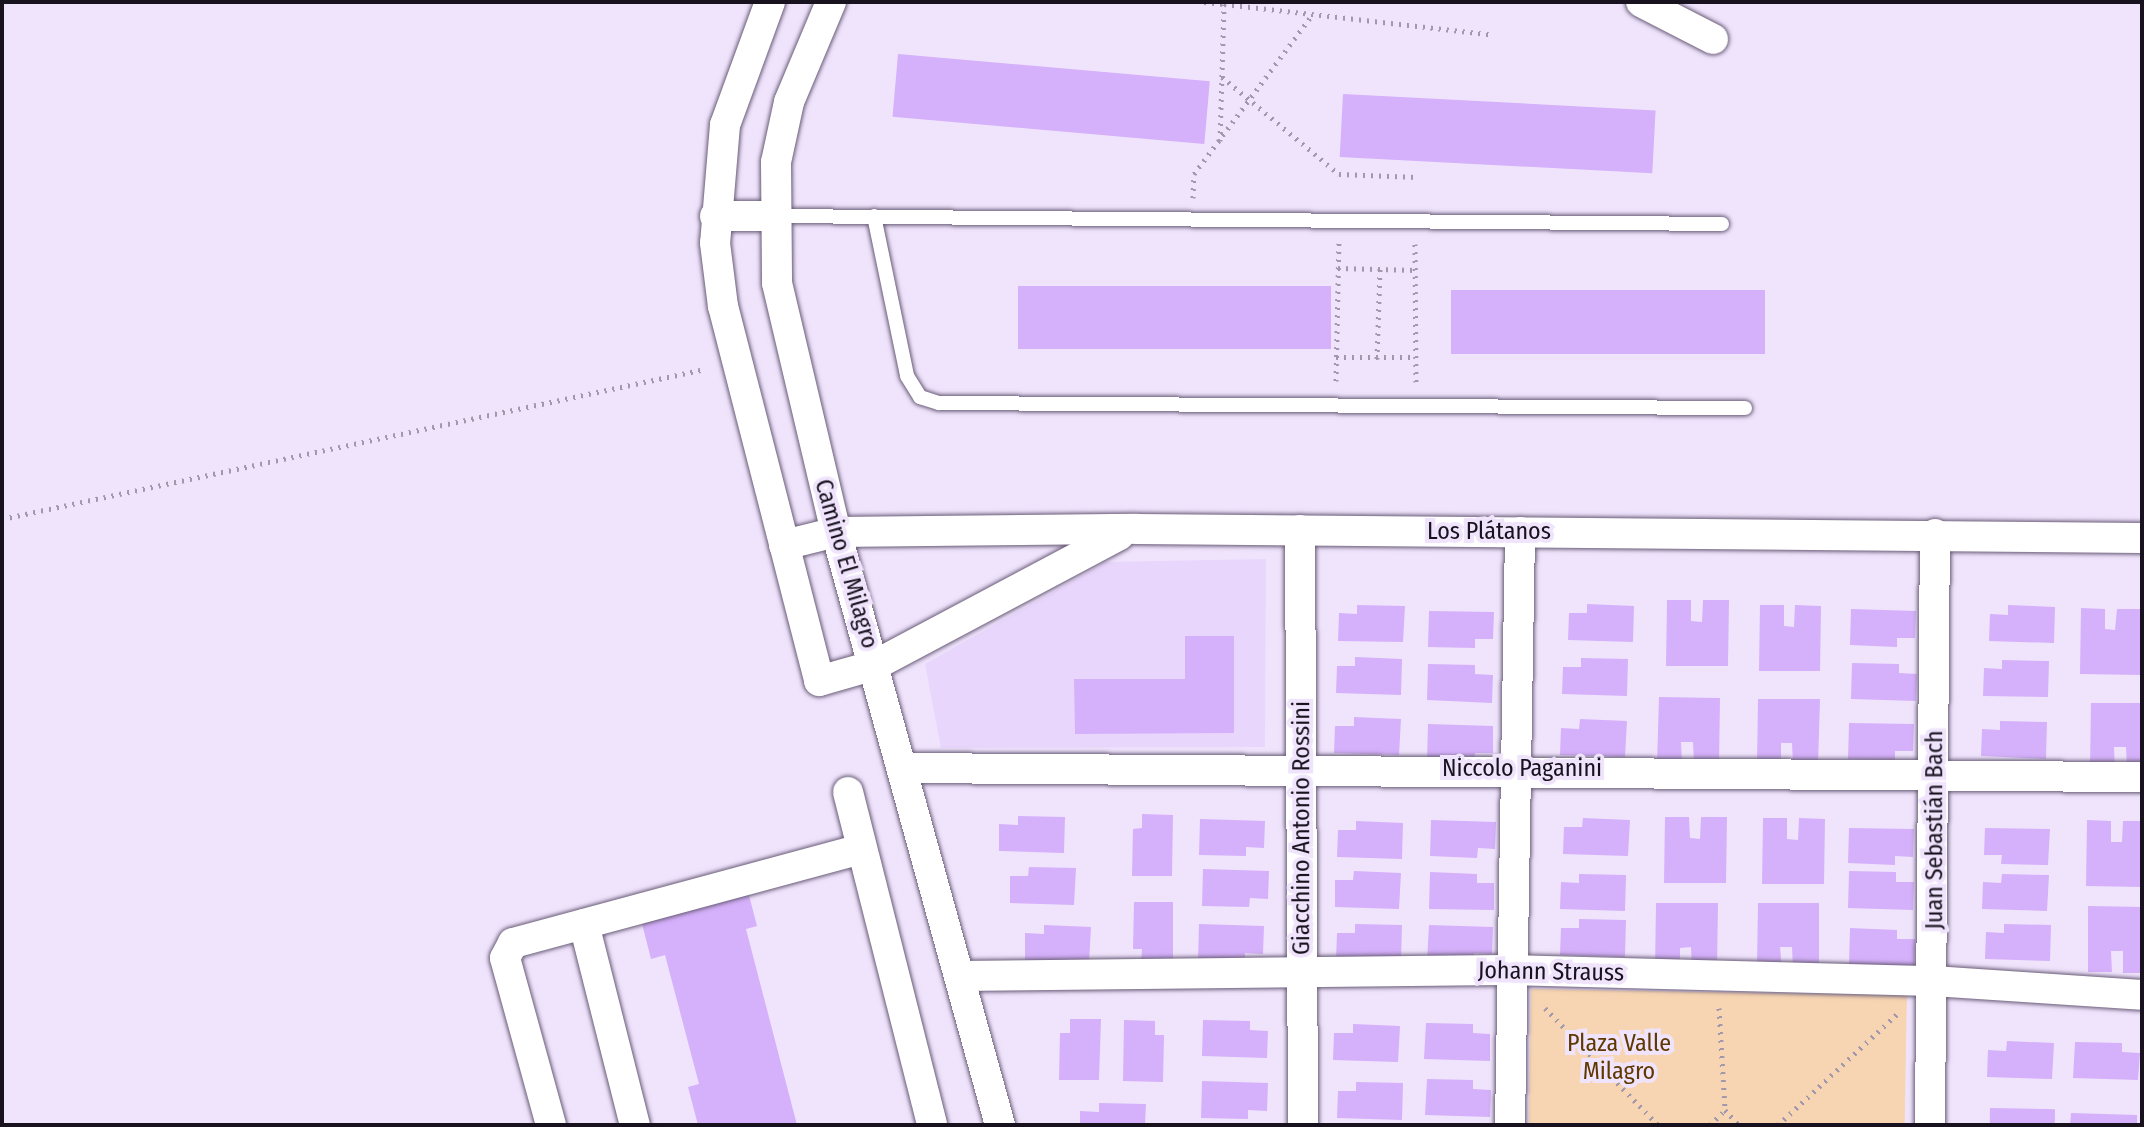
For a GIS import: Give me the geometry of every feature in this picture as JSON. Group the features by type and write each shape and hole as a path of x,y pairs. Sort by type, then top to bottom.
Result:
{"street":[{"path":"770,2 725,125 715,216 723,306 819,681 875,665 1070,556 1137,529"},
{"name":"Camino El Milagro","path":"831,2 789,102 772,216 787,346 1000,1125"},
{"path":"1641,2 1713,39"},
{"path":"715,216 772,216"},
{"name":"Los Plátanos","path":"784,545 836,532 1137,529 2142,538"},
{"name":"Giacchino Antonio Rossini","path":"1300,530 1303,1125"},
{"path":"1510,1125 1508,970 1518,769 1520,532"},
{"name":"Juan Sebastián Bach","path":"1930,1125 1936,773 1935,534"},
{"name":"Niccolo Paganini","path":"902,768 1518,769 2142,777"},
{"path":"848,792 932,1125"},
{"path":"551,1125 504,951 584,924 861,849"},
{"path":"584,924 635,1125"},
{"name":"Johann Strauss","path":"960,976 1508,970 1933,981 2142,995"}],"lane":[{"path":"772,216 1191,223 1722,224"},
{"path":"874,216 907,376 920,397 939,403 1745,408"}],"path":[{"path":"1204,2 1489,34"},
{"path":"1220,141 1224,4"},
{"path":"1191,223 1194,174 1312,14"},
{"path":"1222,77 1339,174 1417,177"},
{"path":"1335,406 1339,223"},
{"path":"1415,223 1416,406"},
{"path":"1338,268 1416,270"},
{"path":"1377,359 1380,268"},
{"path":"1336,357 1416,357"},
{"path":"2,519 737,363"},
{"path":"1508,970 1658,1125"},
{"path":"1718,975 1725,1110 1739,1125"},
{"path":"1778,1125 1933,981"},
{"path":"1710,1125 1725,1110"}],"shaded area":[{"path":"1266,559 1265,747 941,748 925,664 1106,562"}],"green space":[{"name":"Plaza Valle Milagro","path":"1531,989 1907,996 1905,1125 1529,1125"}],"building":[{"path":"898,54 1210,81 1204,144 893,117"},
{"path":"1343,94 1656,110 1652,173 1340,157"},
{"path":"1018,286 1331,286 1331,349 1018,349"},
{"path":"1451,290 1765,290 1765,354 1451,354"},
{"path":"1667,600 1691,600 1691,621 1702,622 1703,600 1729,600 1728,666 1666,666"},
{"path":"1587,604 1634,606 1633,642 1568,640 1569,613 1587,613"},
{"path":"1357,605 1405,606 1403,642 1338,641 1339,613 1357,614"},
{"path":"1760,605 1784,605 1784,626 1794,627 1795,605 1821,606 1820,671 1759,671"},
{"path":"2008,605 2055,607 2054,643 1989,641 1990,614 2008,615"},
{"path":"2081,608 2105,609 2105,629 2115,630 2117,609 2142,609 2142,675 2080,674"},
{"path":"1851,609 1916,611 1915,638 1897,638 1897,647 1850,645"},
{"path":"1429,611 1494,612 1493,639 1475,639 1475,648 1428,647"},
{"path":"1185,636 1234,636 1234,733 1075,734 1074,679 1185,679"},
{"path":"1355,657 1402,659 1401,695 1336,693 1337,666 1355,666"},
{"path":"1581,658 1628,659 1627,696 1562,694 1563,667 1581,667"},
{"path":"2002,660 2049,661 2048,697 1983,696 1984,668 2002,669"},
{"path":"1852,663 1899,664 1899,673 1917,674 1916,701 1851,699"},
{"path":"1428,664 1475,665 1475,674 1493,675 1492,703 1427,700"},
{"path":"1659,697 1720,698 1719,764 1694,764 1693,742 1681,742 1682,764 1657,763"},
{"path":"1758,699 1820,699 1818,765 1793,765 1792,743 1781,743 1781,765 1757,765"},
{"path":"2091,703 2142,703 2142,769 2127,769 2126,747 2114,747 2115,769 2090,769"},
{"path":"1354,717 1401,719 1399,755 1334,753 1335,726 1354,726"},
{"path":"1580,719 1627,721 1625,757 1560,755 1561,728 1579,729"},
{"path":"2000,721 2047,722 2046,759 1981,756 1982,729 2000,730"},
{"path":"1849,723 1914,724 1913,751 1895,751 1895,760 1848,759"},
{"path":"1428,724 1493,726 1493,753 1475,753 1474,762 1427,761"},
{"path":"1142,814 1173,815 1172,876 1132,876 1133,829 1142,828"},
{"path":"1018,816 1065,817 1064,853 999,851 999,824 1018,825"},
{"path":"1665,817 1689,817 1690,838 1700,839 1701,817 1727,817 1726,883 1664,883"},
{"path":"1583,818 1630,820 1628,856 1563,854 1564,827 1582,827"},
{"path":"1763,818 1787,818 1787,839 1798,840 1799,818 1825,819 1824,884 1762,884"},
{"path":"1200,819 1265,821 1264,848 1246,847 1246,856 1199,855"},
{"path":"1431,820 1496,822 1495,849 1478,848 1477,858 1430,856"},
{"path":"2087,820 2111,821 2111,842 2122,842 2123,821 2142,821 2142,887 2086,886"},
{"path":"1356,821 1403,823 1402,859 1337,857 1338,830 1356,830"},
{"path":"1849,828 1914,829 1913,857 1895,856 1895,865 1848,863"},
{"path":"1985,828 2050,829 2048,865 2001,864 2002,855 1984,855"},
{"path":"1029,867 1076,868 1074,905 1010,903 1010,876 1028,876"},
{"path":"1203,869 1269,871 1268,899 1250,898 1249,907 1202,906"},
{"path":"1354,871 1401,873 1399,909 1335,907 1335,880 1353,880"},
{"path":"1849,871 1896,872 1896,882 1914,882 1913,910 1848,908"},
{"path":"1430,872 1477,874 1477,883 1494,883 1494,910 1429,909"},
{"path":"1579,874 1626,875 1625,911 1560,909 1561,882 1579,883"},
{"path":"2002,874 2049,875 2047,911 1982,909 1983,882 2001,883"},
{"path":"746,884 757,926 746,929 797,1125 698,1125 688,1087 699,1084 665,955 651,959 639,912"},
{"path":"1134,902 1173,902 1173,963 1141,963 1142,949 1133,949"},
{"path":"1656,903 1718,903 1717,969 1692,969 1691,947 1680,948 1680,969 1655,969"},
{"path":"1758,903 1819,903 1819,969 1793,969 1792,947 1780,947 1782,969 1757,968"},
{"path":"2088,906 2142,907 2142,973 2123,973 2123,951 2111,951 2112,972 2088,972"},
{"path":"1579,919 1626,920 1625,957 1560,955 1561,928 1579,928"},
{"path":"1199,924 1264,926 1263,954 1245,953 1245,962 1198,961"},
{"path":"1355,924 1402,925 1401,961 1336,960 1337,933 1355,933"},
{"path":"2004,924 2051,925 2050,961 1985,959 1986,932 2004,933"},
{"path":"1044,925 1091,927 1089,963 1025,961 1025,933 1044,934"},
{"path":"1429,925 1493,927 1492,954 1474,953 1474,962 1427,961"},
{"path":"1850,928 1897,930 1897,939 1915,939 1914,967 1849,965"},
{"path":"1070,1019 1101,1019 1099,1080 1059,1080 1060,1033 1070,1033"},
{"path":"1124,1020 1155,1021 1155,1035 1164,1035 1163,1082 1123,1081"},
{"path":"1203,1020 1250,1021 1250,1030 1268,1031 1267,1058 1202,1056"},
{"path":"1426,1023 1473,1024 1473,1033 1490,1034 1490,1061 1424,1059"},
{"path":"1353,1024 1400,1026 1398,1062 1333,1060 1334,1033 1353,1033"},
{"path":"2007,1041 2054,1043 2052,1079 1987,1077 1988,1050 2006,1051"},
{"path":"2075,1042 2122,1043 2122,1052 2140,1053 2138,1080 2073,1078"},
{"path":"1427,1079 1473,1080 1473,1089 1491,1090 1490,1117 1425,1115"},
{"path":"1202,1081 1268,1083 1267,1111 1248,1110 1248,1119 1201,1118"},
{"path":"1356,1082 1403,1083 1402,1120 1337,1118 1338,1091 1356,1091"},
{"path":"1099,1103 1146,1104 1145,1125 1080,1125 1080,1111 1099,1112"},
{"path":"1990,1108 2055,1109 2055,1125 1990,1125"},
{"path":"2071,1113 2137,1115 2137,1125 2070,1125"}]}
